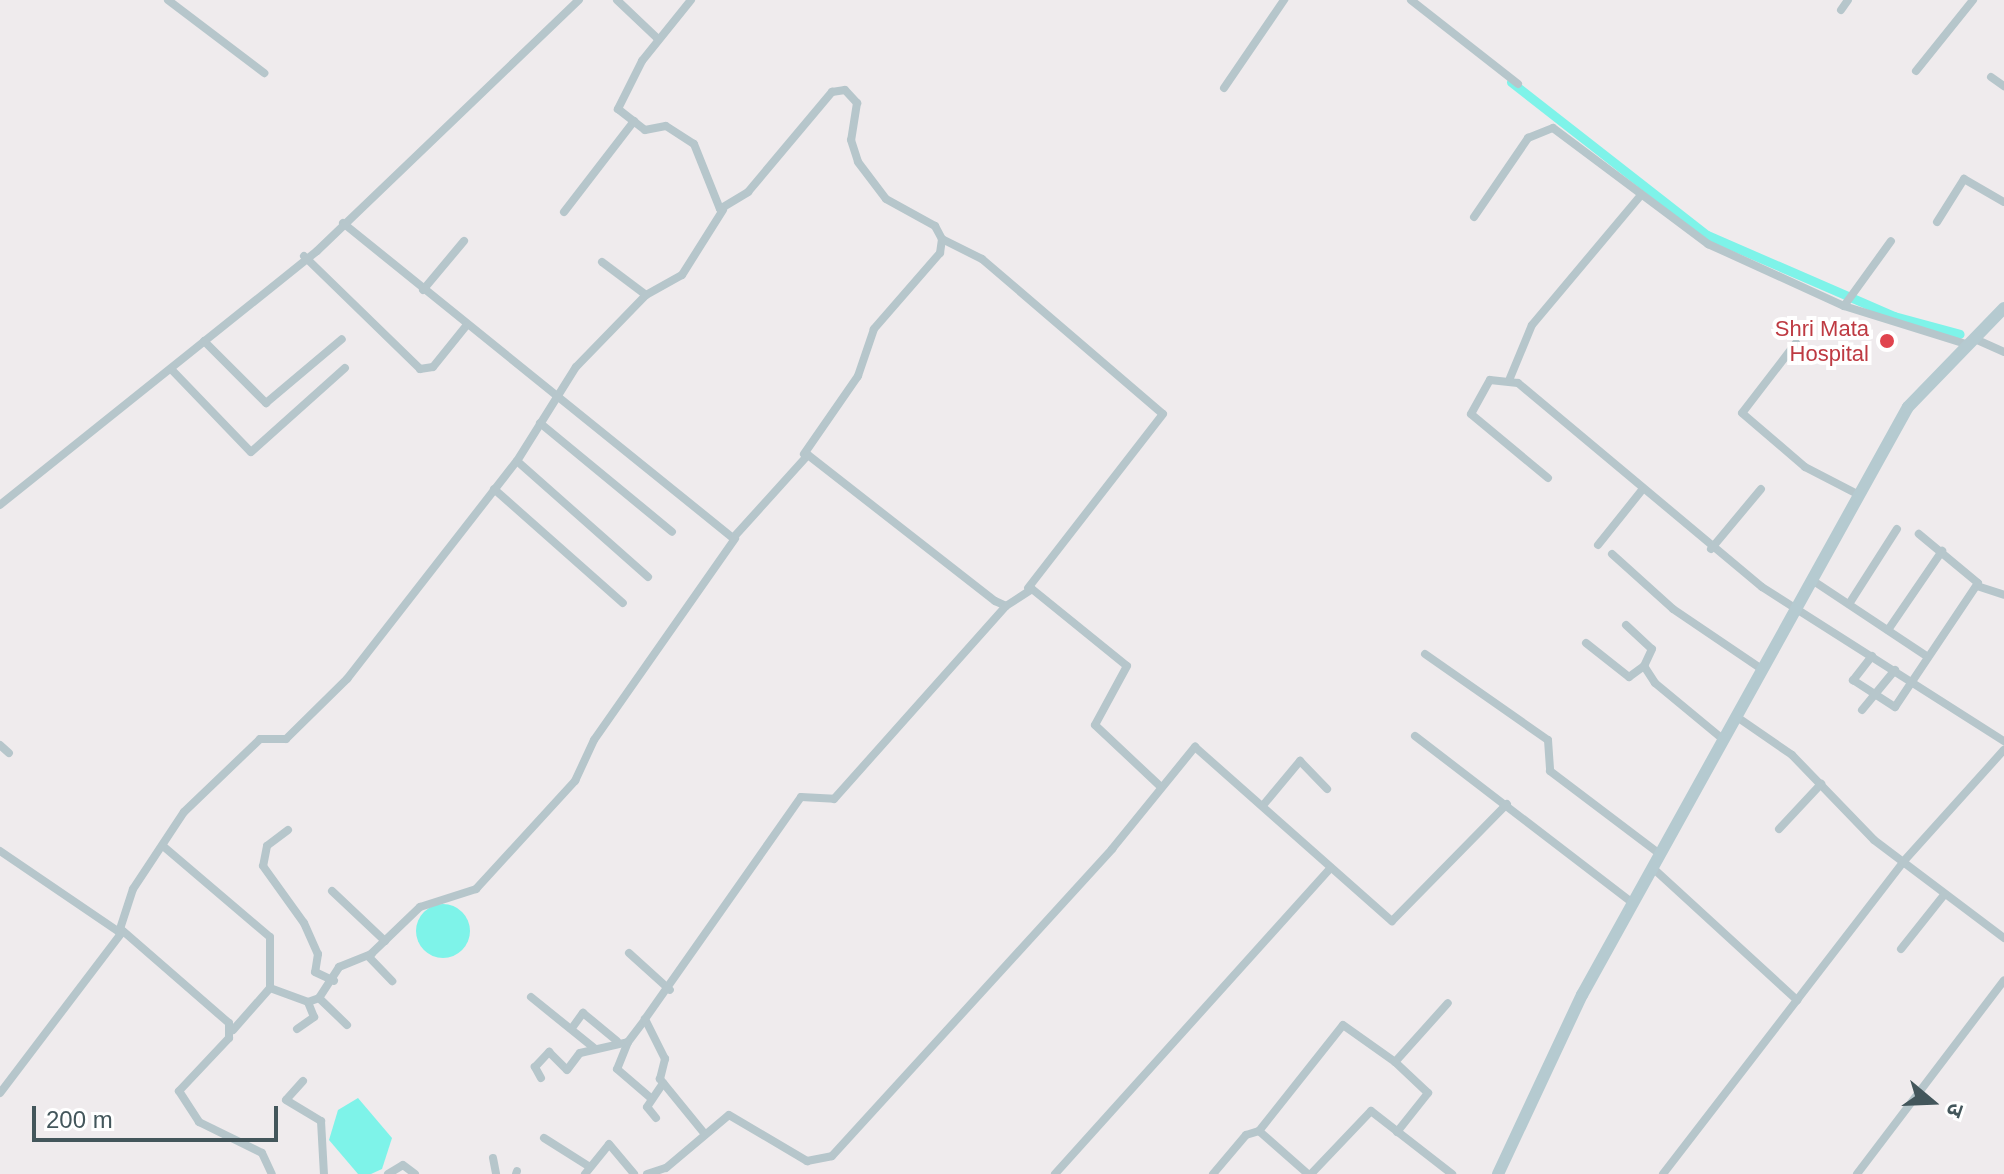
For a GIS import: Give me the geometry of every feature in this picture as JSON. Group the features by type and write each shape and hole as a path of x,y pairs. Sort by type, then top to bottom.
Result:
{"street":[{"path":"168,0 264,73"},
{"path":"1,501 171,369 343,223 579,0"},
{"path":"617,0 657,38"},
{"path":"691,0 657,38 619,104 634,121 649,130 666,126 694,144 723,210"},
{"path":"1224,88 1284,0"},
{"path":"1411,0 1518,84"},
{"path":"1841,10 1848,0"},
{"path":"1916,71 1973,0"},
{"path":"1991,77 2004,86"},
{"path":"0,1093 107,957 119,932 128,898 184,812 256,742 286,739 347,679 517,461 559,392 646,295 682,275 723,210 748,192 832,92 845,90 857,103 851,148 886,199 935,226 942,239 982,259 1163,414 1028,588 1006,606 834,799 801,797 670,990 628,1042 617,1069 652,1099"},
{"path":"564,212 634,121"},
{"path":"1474,217 1528,138 1545,126 1708,244 1846,301 2004,352"},
{"path":"1937,222 1964,179 2004,202"},
{"path":"1510,378 1532,325 1641,195"},
{"path":"343,223 536,383 559,392 735,539"},
{"path":"270,988 308,1002 319,998 344,963 368,956 429,902 470,894 571,787 599,732 735,539 804,454 858,376 874,329 940,253 942,239"},
{"path":"423,290 464,241"},
{"path":"1846,301 1891,241"},
{"path":"304,256 420,369 433,367 466,326"},
{"path":"602,262 646,295"},
{"path":"1498,1174 1633,903 1655,870 1763,670 1802,609 1812,580 1908,407 2001,317"},
{"path":"204,341 266,403 342,339"},
{"path":"1796,343 1742,413 1805,467 1859,495"},
{"path":"171,369 251,452 345,368"},
{"path":"1548,478 1471,414 1490,380 1510,378 1711,549 2004,741"},
{"path":"540,423 672,532"},
{"path":"804,454 1006,606"},
{"path":"517,461 648,577"},
{"path":"494,489 623,603"},
{"path":"1711,549 1761,489"},
{"path":"1598,545 1642,490"},
{"path":"1849,604 1897,529"},
{"path":"1919,534 1942,551 1977,586 2004,595"},
{"path":"1888,630 1942,551"},
{"path":"1612,554 1673,609 1763,670"},
{"path":"1812,580 1928,657"},
{"path":"1872,656 1853,677 1895,707 1916,684 1928,657 1977,586"},
{"path":"1028,588 1122,659 1127,671 1095,725 1159,785"},
{"path":"1586,643 1629,677 1644,666 1652,649 1626,625"},
{"path":"1425,654 1548,740 1550,771 1661,855"},
{"path":"1644,666 1724,740"},
{"path":"1862,710 1895,670"},
{"path":"1737,717 1821,784 1874,840 1910,861 1944,895 2004,938"},
{"path":"1415,736 1633,903"},
{"path":"0,745 9,753"},
{"path":"647,1174 666,1168 729,1115 807,1161 832,1156 1112,849 1159,785 1198,748 1265,803 1384,919 1400,918 1507,804"},
{"path":"1663,1174 1797,1000 2004,750"},
{"path":"1265,803 1300,761 1327,789"},
{"path":"1779,829 1821,784"},
{"path":"288,830 267,846 263,866 304,923 318,954 315,972 334,981"},
{"path":"163,846 270,937 270,988 179,1091 199,1122 262,1153 272,1174"},
{"path":"0,851 156,955 233,1030"},
{"path":"1055,1174 1331,868"},
{"path":"1655,870 1797,1000"},
{"path":"332,891 385,941"},
{"path":"1901,949 1944,895"},
{"path":"629,953 670,990"},
{"path":"368,956 392,981"},
{"path":"1857,1174 2004,980"},
{"path":"531,997 594,1048"},
{"path":"319,998 347,1025"},
{"path":"297,1029 314,1017 308,1002"},
{"path":"1395,1062 1448,1003"},
{"path":"572,1028 583,1013 617,1041"},
{"path":"644,1021 665,1059 657,1071 663,1083 704,1133"},
{"path":"1213,1174 1246,1135 1259,1131 1343,1025 1395,1062 1428,1093 1397,1132"},
{"path":"541,1078 535,1067 549,1052 567,1070 594,1048 617,1041 628,1042"},
{"path":"303,1081 286,1100 321,1121 324,1174"},
{"path":"656,1118 647,1107 663,1083"},
{"path":"1259,1131 1309,1174 1371,1111 1452,1174"},
{"path":"544,1138 588,1171 609,1144 634,1174"},
{"path":"493,1158 496,1174"},
{"path":"388,1174 403,1165 415,1174"}],"water":[{"path":"443,904 462,912 470,931 462,950 443,958 424,950 416,931 424,912"},
{"path":"358,1098 392,1138 382,1169 371,1174 358,1174 329,1140 338,1110"}],"waterway":[{"path":"1511,82 1707,235 1894,316 1960,334"}],"place":[{"name":"Shri Mata Hospital","path":"1887,341"}]}
